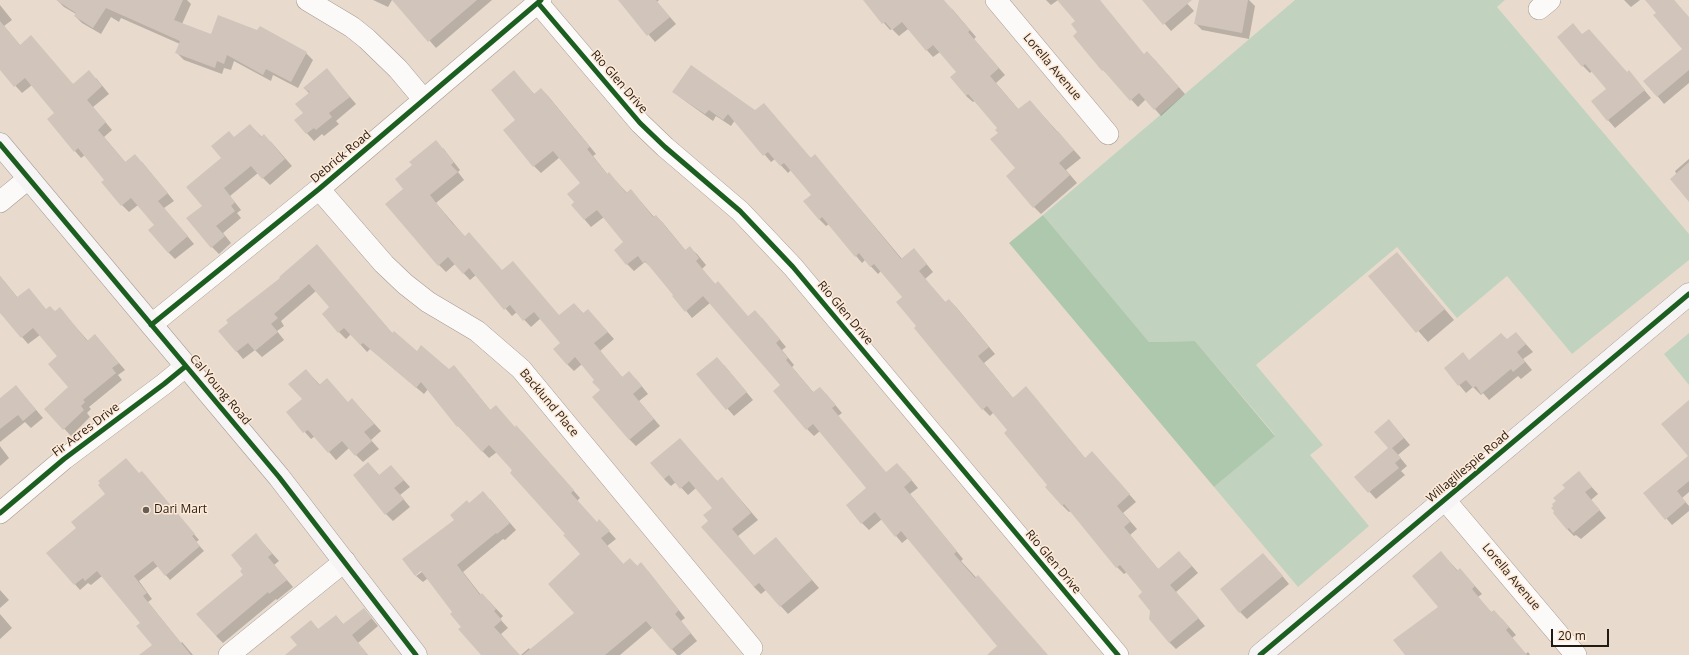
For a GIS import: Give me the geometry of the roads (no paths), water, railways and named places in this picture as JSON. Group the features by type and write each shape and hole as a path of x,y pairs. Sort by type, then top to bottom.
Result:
{"main road":[{"name":"Cal Young Road","path":"0,144 280,477 416,655"},
{"name":"Willagillespie Road","path":"1260,655 1689,294"}],"street":[{"path":"307,0 346,23 367,39 398,69 424,100"},
{"name":"Lorella Avenue","path":"996,0 1108,134"},
{"name":"Debrick Road","path":"151,325 319,189 540,2"},
{"name":"Rio Glen Drive","path":"540,2 640,123 669,151 740,211 794,267 1118,655"},
{"path":"0,202 28,178"},
{"name":"Backlund Place","path":"319,189 384,264 405,284 428,302 477,331 520,369 752,648"},
{"name":"Fir Acres Drive","path":"0,513 64,459 186,366"},
{"name":"Lorella Avenue","path":"1445,500 1576,655"},
{"path":"229,655 345,561"}],"place":[{"name":"Dari Mart","path":"146,510"}]}
